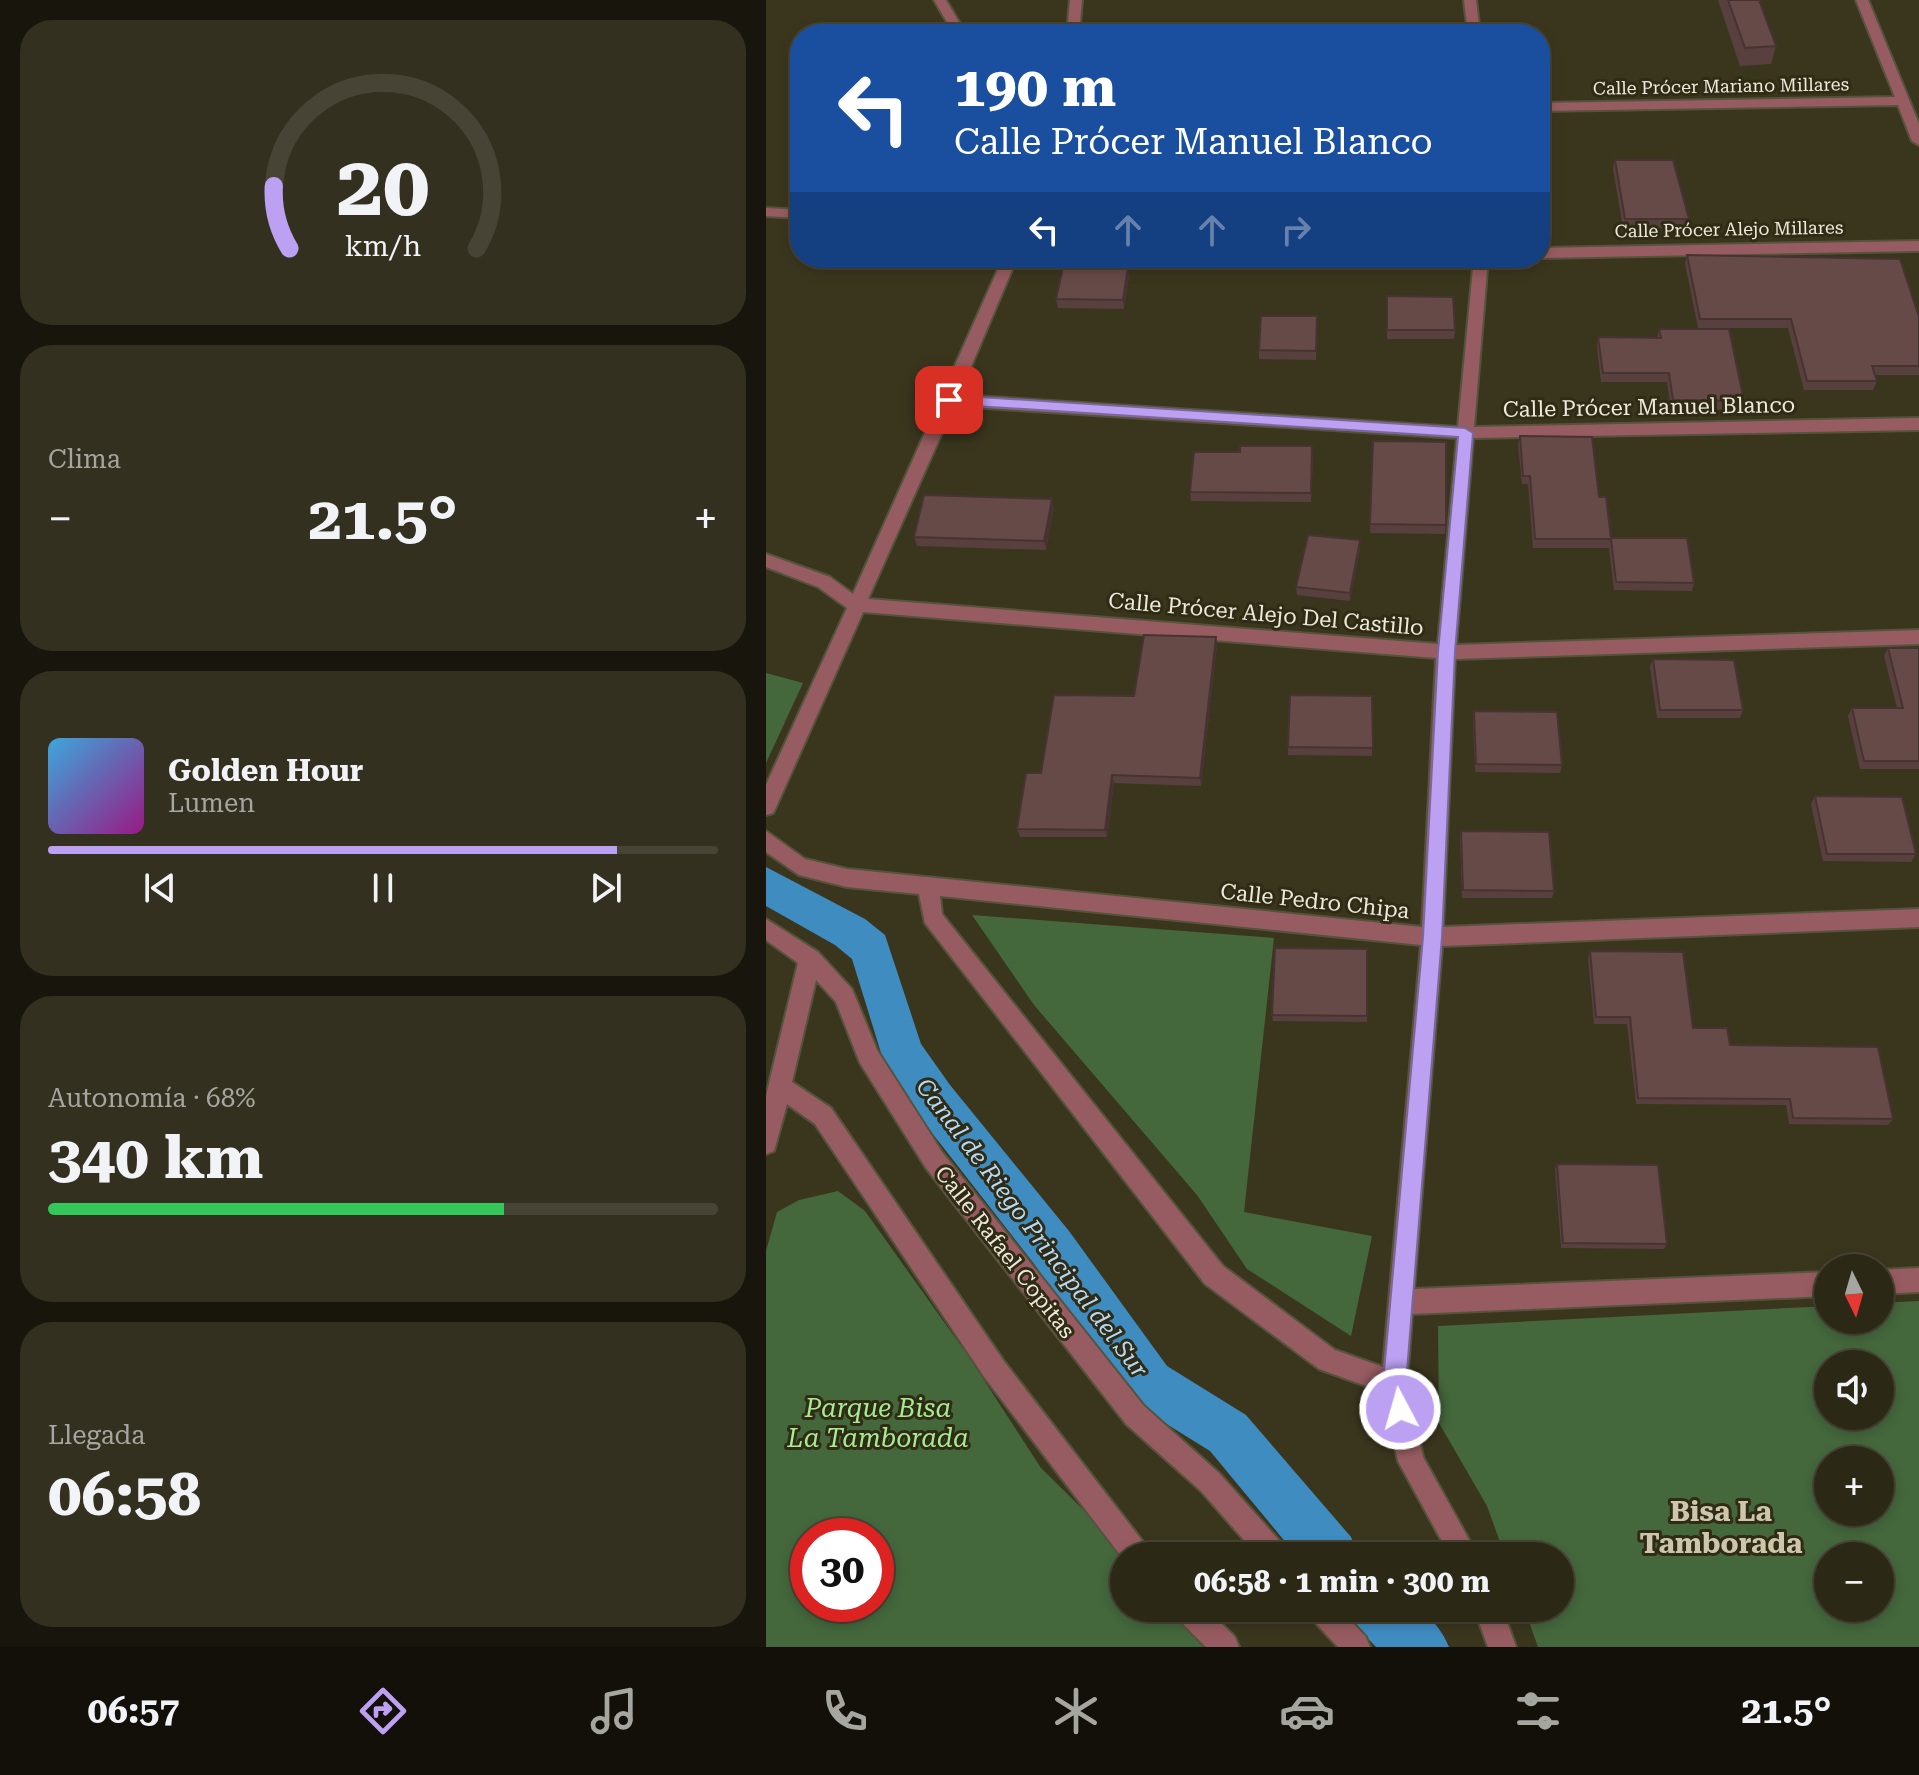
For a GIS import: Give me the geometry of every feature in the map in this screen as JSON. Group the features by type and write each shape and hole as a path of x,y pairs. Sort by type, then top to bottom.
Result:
{"street":[{"path":"940,0 954,24"},
{"path":"1074,24 1076,0"},
{"path":"1470,0 1473,24"},
{"path":"1862,0 1919,141"},
{"name":"Calle Prócer Mariano Millares","path":"1550,107 1903,101"},
{"path":"766,212 790,213"},
{"name":"Calle Prócer Alejo Millares","path":"1550,253 1919,246"},
{"path":"766,807 1006,268"},
{"path":"1457,1542 1411,1461 1394,1383 1432,937 1446,652 1480,268"},
{"name":"Calle Prócer Manuel Blanco","path":"949,400 1465,433 1919,424"},
{"path":"766,560 824,582 856,605"},
{"name":"Calle Prócer Alejo Del Castillo","path":"856,605 1446,652 1919,637"},
{"name":"Calle Pedro Chipa","path":"766,840 799,866 847,878 1432,937 1919,918"},
{"path":"928,886 932,917 1214,1275 1328,1360 1394,1383"},
{"name":"Calle Rafael Copitas","path":"766,928 810,959 844,996 868,1056 934,1160 1135,1415 1210,1482 1264,1542"},
{"path":"766,1143 810,959"},
{"path":"781,1088 823,1116 994,1369 1127,1542"},
{"path":"1894,1281 1919,1280"},
{"path":"1402,1302 1814,1285"},
{"path":"1201,1622 1225,1647"},
{"path":"1334,1622 1356,1647"},
{"path":"1493,1622 1502,1647"}],"green space":[{"path":"766,673 803,683 766,763"},
{"path":"972,915 1274,938 1244,1212 1372,1236 1351,1336 1247,1269 1197,1195 1034,1005"},
{"name":"Parque Bisa La Tamborada","path":"838,1191 865,1211 969,1357 1041,1468 1116,1542 1110,1542 1110,1622 1188,1622 1209,1647 766,1647 766,1251 777,1212 799,1200"},
{"path":"1919,1301 1919,1647 1538,1647 1529,1622 1574,1622 1574,1542 1500,1542 1487,1506 1439,1423 1438,1326 1814,1307 1814,1334 1894,1334 1894,1302"}],"building":[{"path":"1728,0 1759,0 1776,46 1745,48"},
{"path":"1615,160 1673,160 1689,219 1625,219"},
{"path":"1687,255 1900,259 1919,317 1919,366 1872,366 1877,381 1807,381 1791,319 1700,319"},
{"path":"1063,268 1128,268 1123,300 1056,299"},
{"path":"1387,296 1453,297 1455,330 1387,330"},
{"path":"1261,316 1317,316 1316,351 1259,350"},
{"path":"1659,329 1729,329 1744,401 1673,400 1669,373 1603,373 1598,337 1661,338"},
{"path":"1520,436 1592,437 1599,497 1606,497 1611,538 1687,538 1694,583 1616,582 1611,539 1535,539 1530,476 1523,476"},
{"path":"1373,441 1446,442 1446,525 1370,524"},
{"path":"1240,446 1312,446 1311,493 1190,492 1194,452 1240,452"},
{"path":"924,495 1052,499 1044,541 914,537"},
{"path":"1308,535 1360,540 1350,593 1296,587"},
{"path":"1144,635 1216,637 1200,778 1112,775 1105,830 1017,829 1026,773 1041,773 1054,695 1134,696"},
{"path":"1888,648 1919,648 1919,761 1864,761 1852,708 1903,708"},
{"path":"1653,659 1734,660 1743,710 1660,710"},
{"path":"1290,695 1372,696 1373,748 1288,747"},
{"path":"1474,711 1557,712 1562,765 1476,764"},
{"path":"1815,796 1902,797 1916,854 1827,854"},
{"path":"1461,831 1549,832 1554,891 1463,890"},
{"path":"1275,948 1367,949 1367,1016 1272,1015"},
{"path":"1590,951 1683,952 1693,1028 1727,1028 1730,1045 1878,1047 1893,1119 1793,1118 1790,1099 1638,1098 1630,1017 1596,1017"},
{"path":"1557,1164 1658,1165 1667,1244 1563,1243"}],"waterway":[{"name":"Canal de Riego Principal del Sur","path":"766,885 850,932 870,948 902,1054 934,1100 1052,1248 1149,1384 1228,1433 1320,1542"},
{"name":"Canal de Riego Principal del Sur","path":"1388,1622 1421,1647"}],"district":[{"name":"Bisa La Tamborada","path":"1721,1527"}],"route":[{"path":"949,400 1465,433 1446,652 1432,937 1394,1383 1400,1409"}]}
